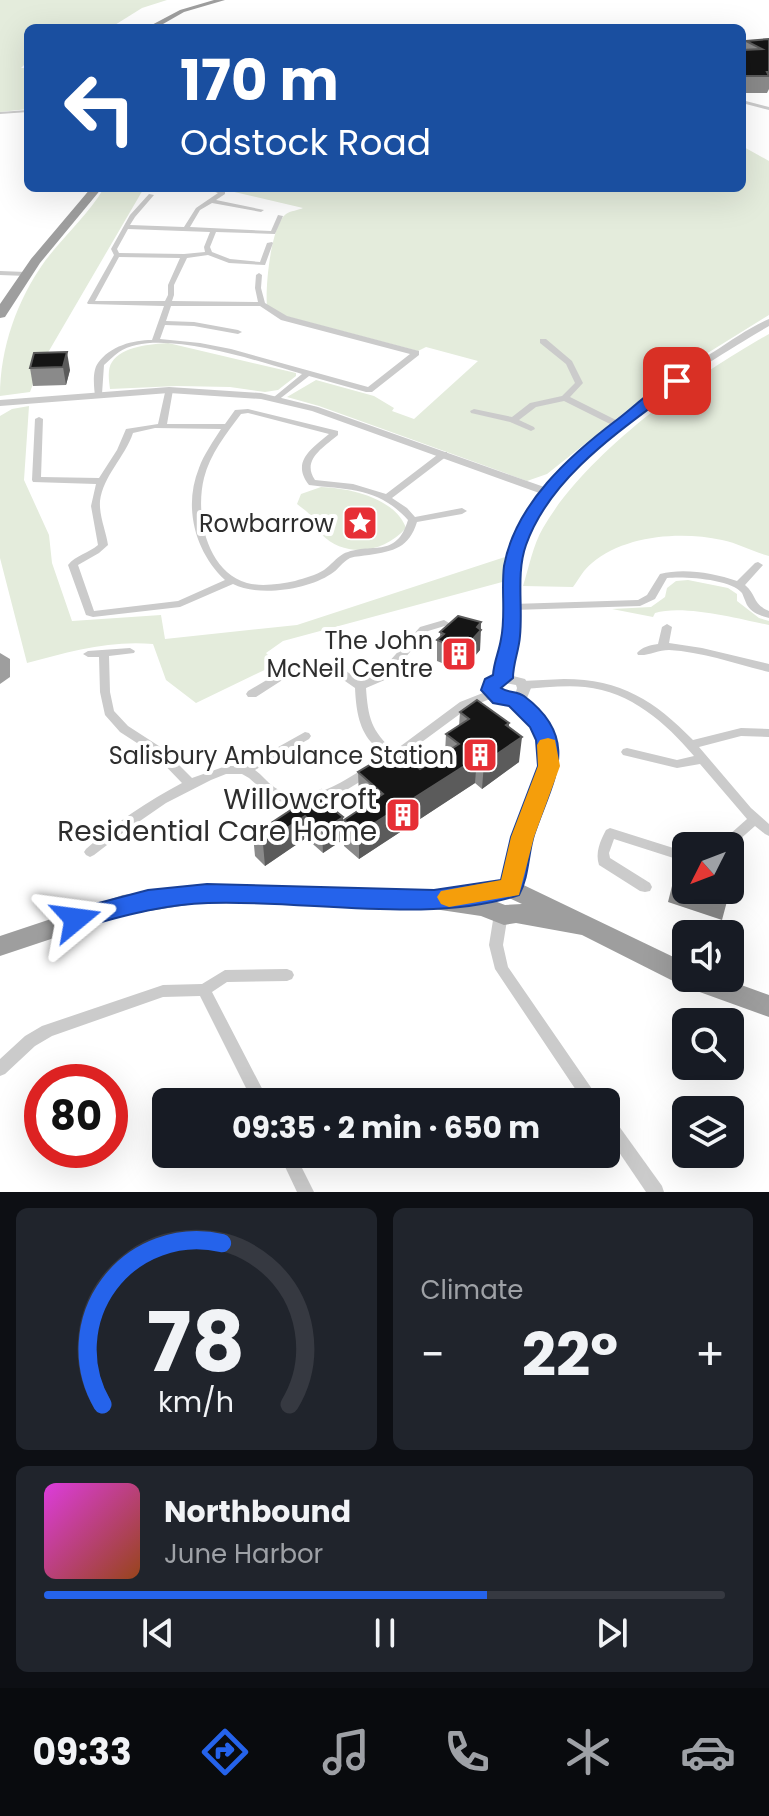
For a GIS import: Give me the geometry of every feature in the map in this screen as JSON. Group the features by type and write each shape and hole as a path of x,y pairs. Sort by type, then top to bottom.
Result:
{"highway":[{"path":"158,24 182,11 222,0"},
{"path":"0,314 26,274 94,192"},
{"path":"0,659 0,677"},
{"path":"0,946 110,909 177,895 233,892 507,902 582,925 672,968"},
{"path":"0,930 27,936"},
{"path":"730,992 769,1006"}],"street":[{"path":"746,102 769,109"},
{"path":"0,113 24,111"},
{"path":"187,227 198,209 223,193 220,192"},
{"path":"117,255 114,249 126,227 151,195"},
{"path":"212,201 261,210"},
{"path":"117,255 184,256 209,253 229,261 262,264 280,216"},
{"path":"126,227 187,227 272,238"},
{"path":"209,253 207,247 214,230"},
{"path":"98,394 99,367 103,362 122,350 156,340 199,344 369,390 416,353 284,318 262,304 90,303 117,255"},
{"path":"156,340 171,285 184,256"},
{"path":"0,273 26,274"},
{"path":"259,275 262,304"},
{"path":"503,678 513,607 513,569 517,546 533,513 548,492 619,425 711,357 769,322"},
{"path":"161,323 194,324 238,332"},
{"path":"513,420 533,405 565,398 579,383 569,363 545,344"},
{"path":"277,399 308,373"},
{"path":"0,403 169,390 217,391 277,399 548,492"},
{"path":"162,426 169,390"},
{"path":"565,398 619,425"},
{"path":"248,411 335,433 307,459 303,469 306,478 312,483 347,484 386,498 406,511 413,520 410,533 402,543 384,551 349,555 328,572 278,587 242,586 219,571 207,549 198,516 198,485 207,461 227,427 238,412 248,411"},
{"path":"474,411 513,420 531,429"},
{"path":"39,419 36,480 101,481"},
{"path":"227,427 139,426 129,431 124,450 101,481 96,504 103,545 99,551 77,560 73,565 90,613 180,604 231,581"},
{"path":"386,498 444,454"},
{"path":"413,520 462,511"},
{"path":"738,586 758,565"},
{"path":"513,607 640,603 651,597 663,576 671,573 738,586 744,590 750,605 769,615"},
{"path":"360,686 383,676 424,629 444,623"},
{"path":"663,645 667,627"},
{"path":"642,653 648,647 663,645 769,668"},
{"path":"88,654 130,651"},
{"path":"104,653 109,712 124,729 158,751 192,785"},
{"path":"252,694 299,665 327,663 360,686 364,724 371,738 394,757"},
{"path":"503,678 516,680 524,691 515,699 500,698 493,693 492,683 503,678"},
{"path":"522,685 583,683 622,692 663,715 754,820 769,831"},
{"path":"246,770 284,798 308,801 323,798 394,757 464,705 493,693"},
{"path":"515,699 544,733 549,766 522,837 496,945 502,969 583,1088"},
{"path":"691,745 741,732 769,733"},
{"path":"90,852 114,830 192,785 231,769 246,770 305,736"},
{"path":"627,752 677,764 702,759"},
{"path":"740,832 754,820"},
{"path":"645,887 604,861 603,853 610,833 672,853"},
{"path":"0,1069 30,1041 73,1020 163,991 204,990 225,976 287,975"},
{"path":"204,990 254,1088"},
{"path":"620,1140 656,1192"},
{"path":"294,1168 306,1192"}],"green space":[{"path":"0,0 167,0 142,8 116,24 24,24 24,65 21,68 24,68 24,109 0,112"},
{"path":"746,148 769,161 769,315 669,377 547,474 527,481 287,397 316,380 374,396 394,408 392,411 414,419 478,361 426,347 418,351 285,316 267,306 268,271 276,230 286,214 303,208 234,192 746,192"},
{"path":"101,192 142,192 39,368 30,392 0,396 3,360 18,308 45,261"},
{"path":"769,334 769,556 728,541 706,537 654,538 620,546 605,554 589,565 573,587 523,586 543,528 586,472 676,394"},
{"path":"168,343 296,373 296,376 278,390 265,392 230,387 110,389 109,368 123,352"},
{"path":"29,406 24,480 49,535 52,563 72,621 161,615 165,639 297,625 505,557 506,581 283,641 266,653 277,664 196,703 166,680 153,644 105,645 27,663 0,558 0,416 12,409"},
{"name":"Rowbarrow","path":"321,487 358,493 382,502 392,509 406,528 387,543 365,550 353,550 331,542 297,504 301,494"},
{"path":"688,580 728,588 737,594 737,601 759,618 769,621 769,625 696,611 667,611 655,613 653,617 612,609 651,607 665,597 667,588 676,581"}],"building":[{"path":"769,39 769,76 746,76 746,50 762,49 746,41"},
{"path":"67,352 63,367 30,368 34,353"},
{"path":"458,616 481,622 477,627 481,630 463,650 437,640 444,634 440,632"},
{"path":"477,700 509,723 506,725 522,737 484,763 477,758 359,833 344,820 383,794 358,772 396,749 420,769 459,744 446,734 469,719 460,712"},
{"path":"321,790 333,800 327,804 343,817 322,831 305,816 263,844 253,835"}],"slow traffic":[{"path":"449,897 511,888 522,837 549,766 548,745"}],"place":[{"name":"Rowbarrow","path":"360,523"},
{"name":"The John McNeil Centre","path":"459,654"},
{"name":"Salisbury Ambulance Station","path":"480,755"},
{"name":"Willowcroft Residential Care Home","path":"403,815"}],"route":[{"path":"76,919 123,905 177,895 233,892 434,899 511,888 522,837 549,766 546,740 538,723 515,699 505,700 491,690 492,683 503,678 503,661 511,639 513,569 517,546 533,513 565,473 603,438 677,381"}]}
